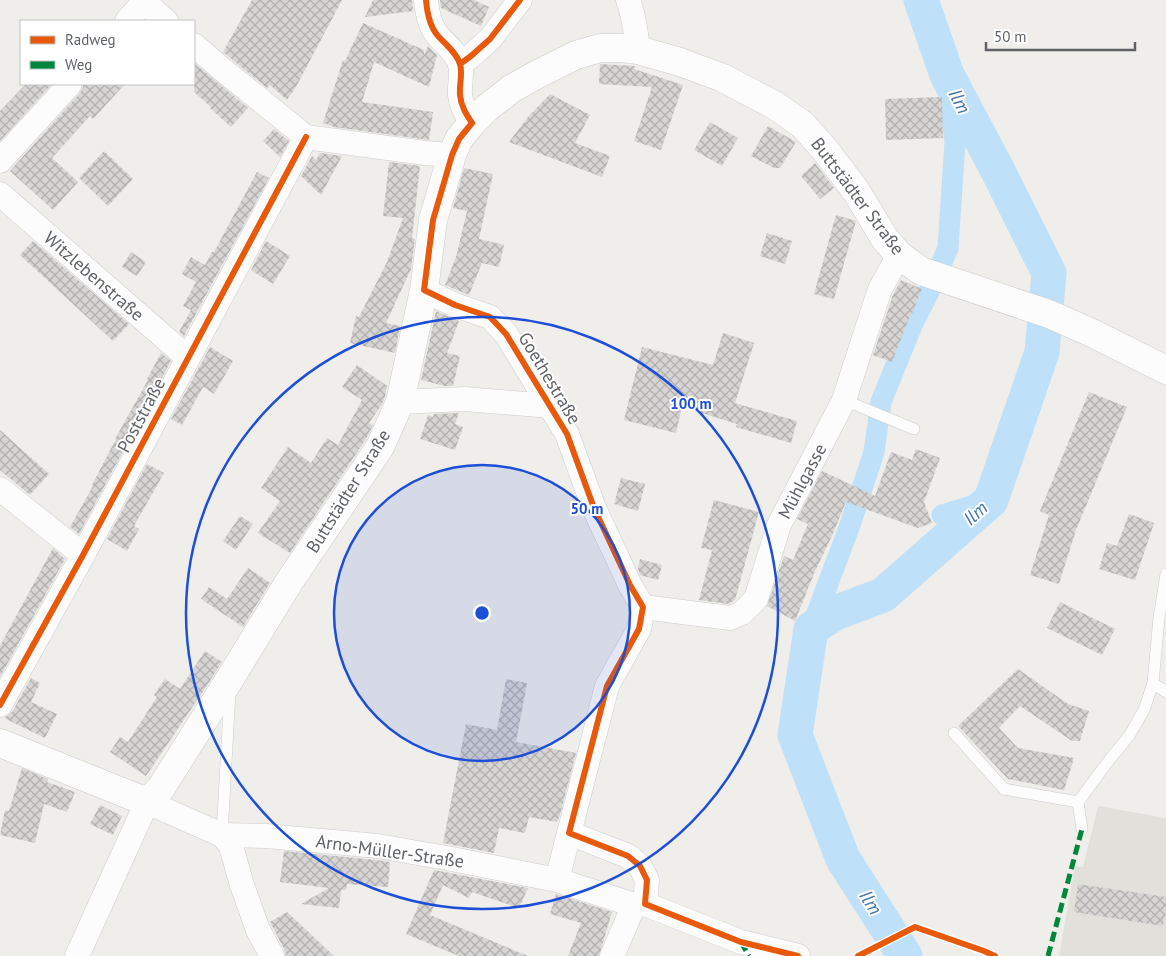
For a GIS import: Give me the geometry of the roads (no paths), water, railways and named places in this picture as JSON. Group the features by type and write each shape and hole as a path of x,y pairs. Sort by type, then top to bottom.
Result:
{"main road":[{"name":"Buttstädter Straße","path":"147,802 161,788 289,582 380,447 400,402 424,290 433,220 452,155 459,139 488,107 511,89 536,74 576,55 600,48 638,50 680,62 723,78 776,106 803,125 825,150 856,191 885,239 899,255 921,271 1049,314 1166,370"},
{"path":"0,743 147,802"}],"street":[{"path":"426,0 430,22 436,35 452,51 460,64 462,106 472,123"},
{"path":"460,64 490,39 520,0"},
{"path":"628,0 636,29 638,50"},
{"path":"128,20 143,1 165,20"},
{"path":"195,46 306,137 452,155"},
{"path":"0,161 69,85"},
{"name":"Poststraße","path":"0,705 83,555 306,137"},
{"name":"Witzlebenstraße","path":"0,194 188,358"},
{"name":"Mühlgasse","path":"643,607 730,618 742,613 756,599 779,525 844,400 880,289 899,255"},
{"name":"Goethestraße","path":"424,290 455,305 490,317 506,334 567,434 594,508 630,585 643,607"},
{"name":"Goethestraße","path":"400,402 464,399 551,406"},
{"path":"0,489 83,555"},
{"path":"557,880 607,686 639,629 643,607"},
{"path":"76,956 147,802 222,835 231,846 258,930 272,956"},
{"path":"569,833 628,856 640,866 647,880 640,905 612,956"},
{"name":"Arno-Müller-Straße","path":"222,835 266,836 378,846 557,880 640,905 741,942 798,956"}],"lane":[{"path":"844,400 914,429"},
{"path":"1082,829 1078,802 1129,736 1144,710 1153,683 1159,618 1166,574"},
{"path":"222,835 231,677"},
{"path":"1153,683 1166,692"},
{"path":"954,733 1004,789 1078,802"}],"waterway":[{"name":"Ilm","path":"905,956 843,859 795,735 811,629 835,613 883,595 991,500 1042,352 1049,273 947,75 921,0"},
{"path":"811,629 850,525 874,452 881,402 913,323 948,248 955,142 947,75"},
{"path":"942,515 991,500"}]}
